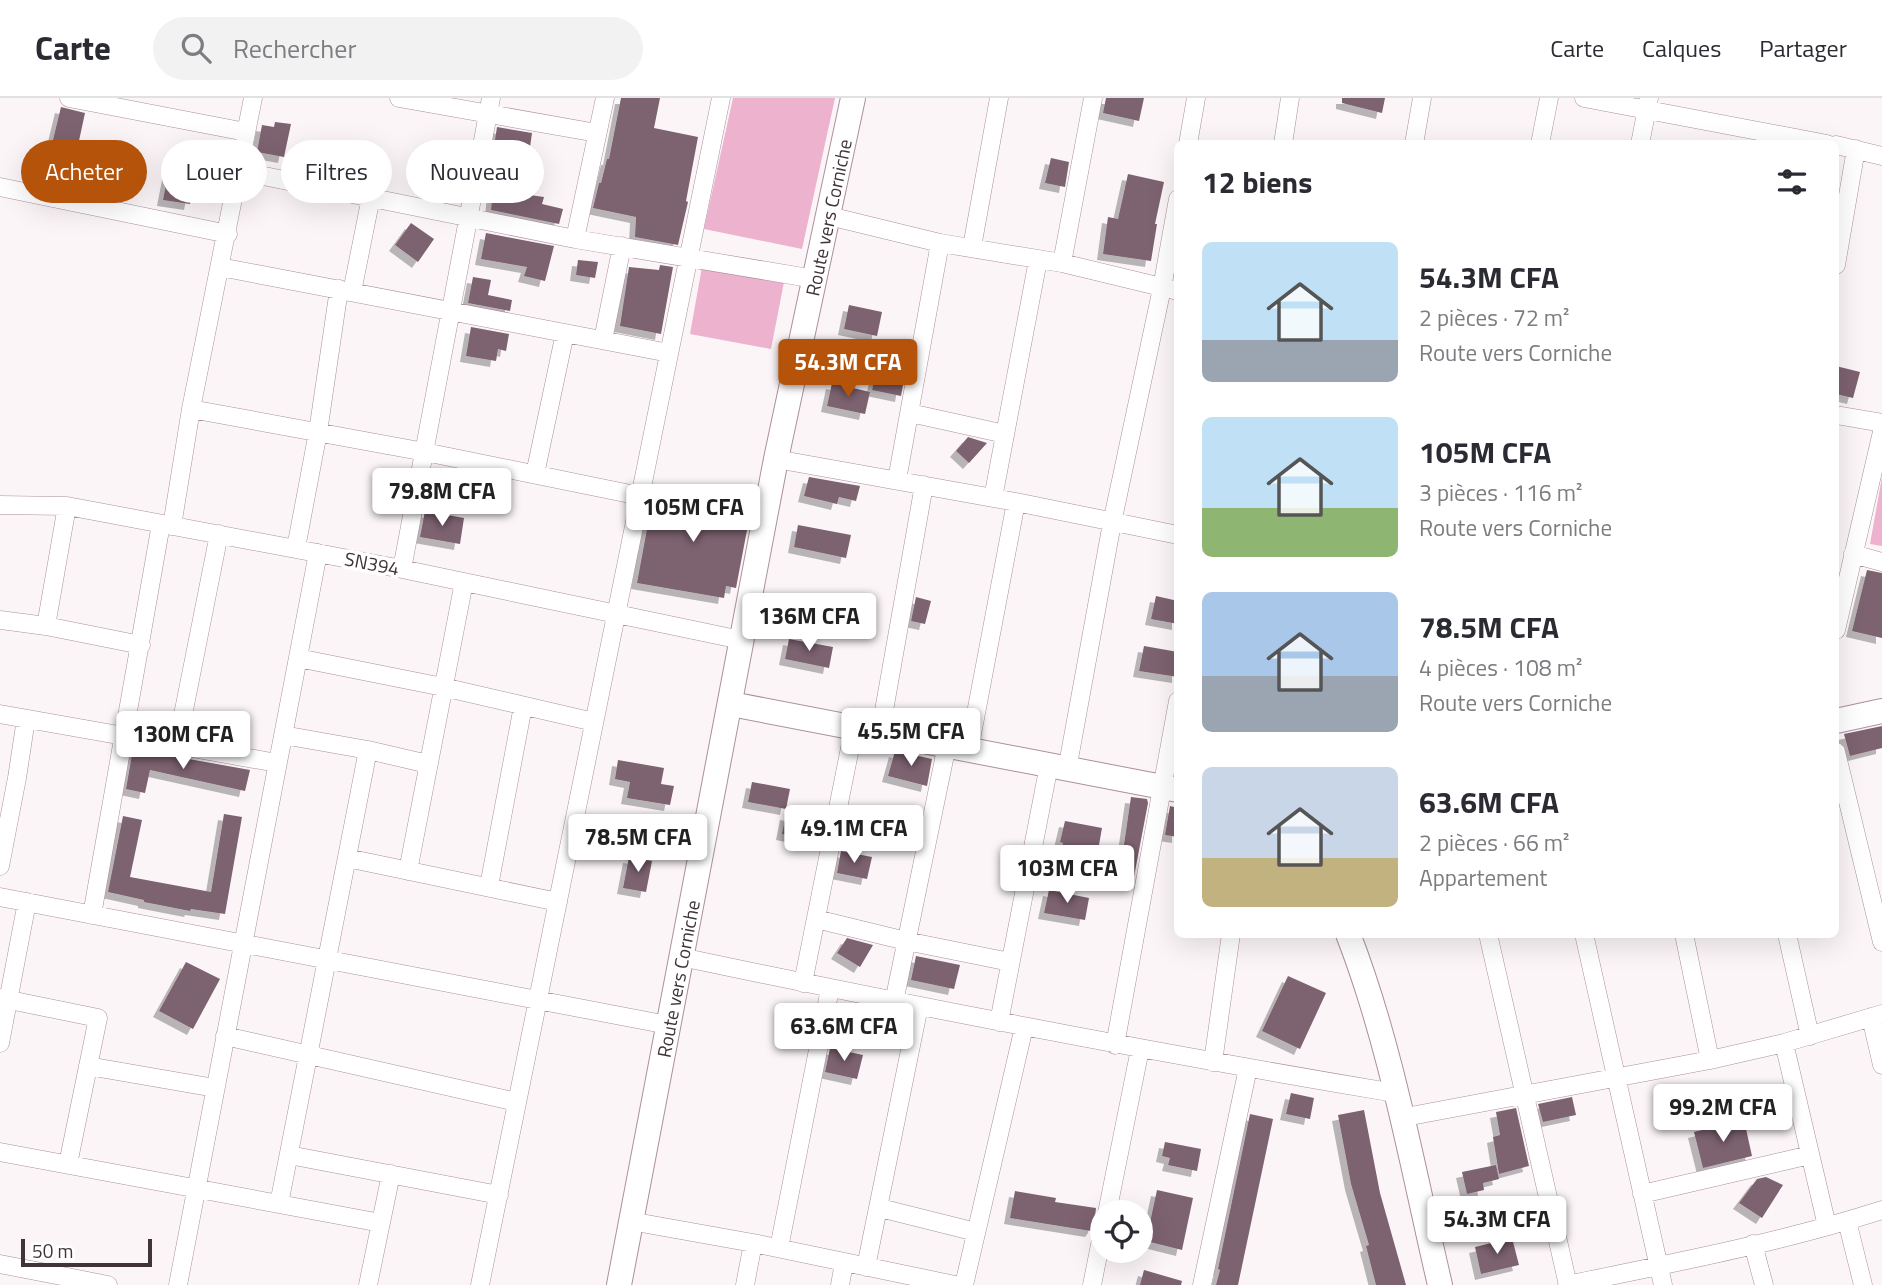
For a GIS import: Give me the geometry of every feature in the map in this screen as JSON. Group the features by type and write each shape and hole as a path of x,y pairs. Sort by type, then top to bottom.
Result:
{"main road":[{"name":"Route vers Corniche","path":"619,1285 776,459 853,98"},
{"path":"731,704 1169,788"},
{"path":"1839,720 1882,711"},
{"path":"1349,938 1364,980 1395,1093 1440,1285"}],"street":[{"path":"69,98 141,104 246,132"},
{"path":"245,140 253,98"},
{"path":"399,98 490,106 597,134"},
{"path":"575,239 605,98"},
{"path":"972,247 999,98"},
{"path":"1062,263 1093,98"},
{"path":"1189,140 1196,98"},
{"path":"1284,140 1290,98"},
{"path":"1415,140 1422,98"},
{"path":"1541,140 1549,98"},
{"path":"1584,98 1648,104 1809,140"},
{"path":"480,1285 688,258 715,99"},
{"path":"1641,140 1648,104"},
{"path":"402,569 490,106"},
{"path":"1839,146 1882,156"},
{"path":"1839,248 1856,149"},
{"path":"0,187 228,234"},
{"path":"392,201 575,239 815,279"},
{"path":"92,915 141,645 233,203"},
{"path":"296,548 345,291 369,203"},
{"path":"829,215 940,243 1062,263 1170,290"},
{"path":"897,480 940,243"},
{"path":"999,1022 1010,962 1058,767 1112,523 1170,290 1174,244"},
{"path":"603,340 622,246"},
{"path":"993,498 1038,260"},
{"path":"220,267 669,353"},
{"path":"535,474 565,332"},
{"path":"191,409 425,452 640,496"},
{"path":"911,413 1005,434"},
{"path":"1839,416 1882,423"},
{"path":"1839,617 1882,432"},
{"path":"776,459 1016,502 1174,535"},
{"path":"880,733 924,485"},
{"path":"894,1002 906,941 958,748 1016,502"},
{"name":"SN394","path":"0,505 67,506 318,552 741,640"},
{"path":"46,626 67,506"},
{"path":"177,745 219,534"},
{"path":"178,1285 318,552"},
{"path":"1853,554 1882,562"},
{"path":"408,871 464,582"},
{"path":"0,622 46,626 141,645"},
{"path":"298,658 443,687 594,722"},
{"path":"489,886 523,706"},
{"path":"0,714 277,763"},
{"path":"0,866 9,776 26,719"},
{"path":"803,983 854,728"},
{"path":"283,735 428,764"},
{"path":"1115,1045 1169,788 1174,740"},
{"path":"279,1204 368,750"},
{"path":"1839,764 1882,942"},
{"path":"347,858 558,902"},
{"path":"0,897 668,1025"},
{"path":"0,1043 4,999 27,902"},
{"path":"816,919 1010,962"},
{"path":"1213,1062 1230,938"},
{"path":"1489,938 1568,1285 1753,1244 1882,1210"},
{"path":"1585,938 1663,1285"},
{"path":"1685,938 1710,1060"},
{"path":"1788,938 1810,1036"},
{"path":"681,957 1115,1045 1395,1093"},
{"path":"779,1248 830,989"},
{"path":"4,999 98,1018 68,1164"},
{"path":"866,1268 919,1006"},
{"path":"1401,1118 1710,1060 1784,1043 1877,1016 1882,1065"},
{"path":"964,1285 1024,1027"},
{"path":"225,1036 517,1102"},
{"path":"1784,1043 1827,1226"},
{"path":"1110,1200 1140,1049"},
{"path":"88,1066 215,1087"},
{"path":"1202,1285 1248,1069"},
{"path":"0,1152 381,1223"},
{"path":"289,1155 499,1195"},
{"path":"1642,1194 1811,1155"},
{"path":"368,1285 391,1174"},
{"path":"880,1208 976,1232"},
{"path":"630,1221 779,1248 955,1285"},
{"path":"1847,1221 1863,1285"},
{"path":"745,1285 753,1243"},
{"path":"1753,1244 1764,1285"},
{"path":"840,1285 844,1263"},
{"path":"1092,1285 1096,1263"},
{"path":"9,1272 108,1285"}],"shaded area":[{"path":"733,98 835,98 802,249 704,229"},
{"path":"702,267 784,282 771,349 690,334"},
{"path":"1882,477 1882,546 1870,544"}],"building":[{"path":"621,98 660,98 654,128 698,137 678,245 635,237 636,217 593,208 609,159"},
{"path":"1106,98 1144,98 1139,121 1103,113"},
{"path":"1342,98 1385,98 1382,113 1342,103"},
{"path":"61,107 85,113 79,140 53,140"},
{"path":"275,122 291,124 288,140 281,140 281,156 267,154 267,140 259,140 262,125 274,127"},
{"path":"497,127 532,133 531,140 495,140"},
{"path":"1051,158 1069,162 1065,187 1045,183"},
{"path":"1128,174 1164,182 1151,261 1103,254 1108,217 1118,219"},
{"path":"492,203 542,203 563,209 559,224 491,210"},
{"path":"411,223 434,239 418,262 395,245"},
{"path":"486,233 554,246 545,281 524,276 527,267 481,259"},
{"path":"578,260 598,262 595,278 576,275"},
{"path":"660,265 673,267 661,334 620,326 629,267 659,270"},
{"path":"473,277 491,280 488,295 512,300 510,311 468,303"},
{"path":"849,305 882,312 877,336 844,329"},
{"path":"471,327 509,334 506,351 498,349 496,361 466,356"},
{"path":"1839,367 1860,372 1853,398 1839,395"},
{"path":"877,369 905,374 901,396 872,390"},
{"path":"832,383 870,392 865,414 827,406"},
{"path":"968,437 987,443 969,463 956,451"},
{"path":"809,477 860,486 856,501 839,497 837,504 804,496"},
{"path":"655,486 668,488 668,493 751,509 736,588 726,586 724,598 637,583"},
{"path":"425,511 464,518 460,544 420,537"},
{"path":"798,525 851,535 846,558 794,547"},
{"path":"1867,570 1882,573 1882,638 1852,631"},
{"path":"1156,596 1174,600 1174,623 1151,619"},
{"path":"916,597 931,601 925,624 911,621"},
{"path":"789,639 833,647 829,668 785,659"},
{"path":"1144,646 1174,651 1174,676 1139,671"},
{"path":"1882,726 1882,748 1850,756 1844,734"},
{"path":"133,749 250,770 245,791 150,770 145,793 126,789"},
{"path":"895,751 932,759 927,786 888,776"},
{"path":"618,760 664,768 661,784 674,786 670,805 627,798 630,782 615,779"},
{"path":"752,782 790,789 786,809 748,802"},
{"path":"1131,797 1147,799 1148,803 1133,882 1119,879"},
{"path":"1170,806 1174,807 1174,836 1165,835"},
{"path":"224,814 242,817 225,914 190,911 108,892 123,816 142,820 130,877 211,892"},
{"path":"786,814 824,822 820,842 782,834"},
{"path":"1065,821 1102,828 1094,873 1058,865"},
{"path":"841,851 872,857 867,879 837,873"},
{"path":"629,857 652,861 646,892 623,888"},
{"path":"1049,890 1089,898 1085,920 1044,913"},
{"path":"847,938 873,945 860,967 837,953"},
{"path":"916,956 960,965 954,989 911,980"},
{"path":"186,962 220,979 193,1029 159,1011"},
{"path":"1288,976 1326,993 1300,1049 1262,1031"},
{"path":"830,1048 863,1055 857,1079 825,1072"},
{"path":"1291,1093 1314,1098 1310,1119 1286,1114"},
{"path":"1572,1097 1576,1115 1543,1122 1538,1104"},
{"path":"1516,1108 1529,1166 1499,1174 1493,1137 1500,1135 1496,1112"},
{"path":"1364,1110 1380,1193 1406,1285 1376,1285 1366,1246 1369,1245 1351,1184 1338,1115"},
{"path":"1250,1114 1273,1119 1238,1285 1216,1285 1220,1270 1218,1269"},
{"path":"1744,1120 1752,1156 1703,1168 1694,1132"},
{"path":"1165,1142 1201,1149 1197,1171 1168,1165 1170,1158 1162,1156"},
{"path":"1496,1165 1499,1179 1483,1183 1484,1190 1467,1194 1462,1172"},
{"path":"1766,1177 1783,1185 1762,1218 1739,1203 1757,1179"},
{"path":"1157,1190 1193,1198 1182,1250 1153,1243 1153,1209"},
{"path":"1015,1191 1056,1198 1055,1202 1090,1207 1090,1231 1010,1218"},
{"path":"1512,1238 1519,1265 1481,1274 1475,1247"},
{"path":"1144,1270 1182,1281 1181,1285 1140,1285"}]}
